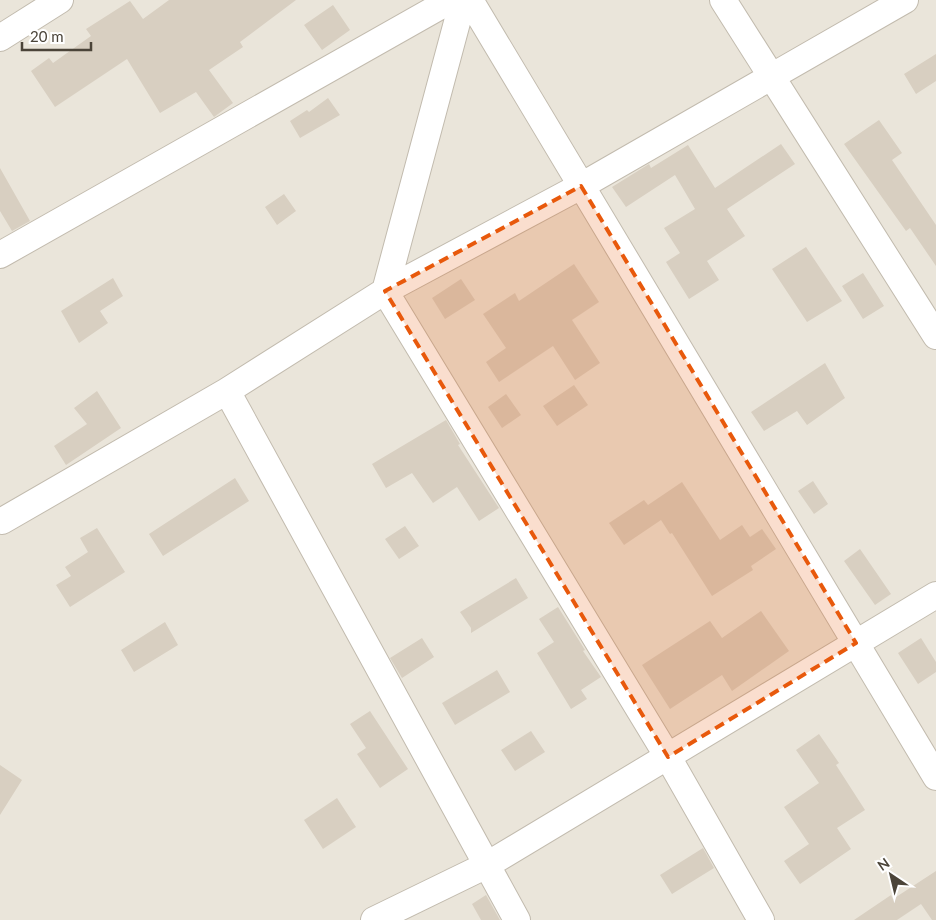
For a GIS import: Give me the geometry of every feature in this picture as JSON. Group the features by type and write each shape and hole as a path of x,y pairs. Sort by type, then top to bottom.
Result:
{"street":[{"path":"0,38 60,0"},
{"path":"0,255 452,0"},
{"path":"463,0 386,291 668,757 760,920"},
{"path":"470,0 936,777"},
{"path":"723,0 936,336"},
{"path":"2,521 227,391 386,291 581,186 905,0"},
{"path":"227,391 517,920"},
{"path":"374,920 487,865 936,595"}],"highlighted area":[{"path":"581,186 856,643 668,757 385,291"}],"shaded area":[{"path":"0,0 936,0 936,920 0,920"}],"building":[{"path":"169,0 296,0 240,42 243,47 209,70 233,103 214,117 196,92 160,113 127,59 55,107 31,71 49,58 53,63 91,36 86,29 130,1 143,19"},
{"path":"333,5 350,30 322,50 304,25"},
{"path":"936,54 936,81 916,94 904,74"},
{"path":"328,98 340,115 300,138 290,121 307,110 309,112"},
{"path":"879,120 902,153 892,160 936,225 936,266 910,228 906,231 844,144"},
{"path":"781,144 795,164 727,209 745,236 707,261 719,280 689,299 666,262 680,253 664,228 695,209 675,175 626,207 612,187 649,164 651,168 688,145 715,188"},
{"path":"0,168 30,221 12,231 0,211"},
{"path":"284,194 296,211 277,225 265,207"},
{"path":"806,247 842,301 807,322 772,269"},
{"path":"574,264 599,302 572,320 600,363 575,380 553,346 499,382 486,362 506,348 483,314 515,293 519,301"},
{"path":"863,273 884,306 863,319 842,286"},
{"path":"113,278 123,296 100,311 108,323 79,343 61,311"},
{"path":"461,279 475,300 445,319 432,298"},
{"path":"825,363 845,398 807,425 797,411 764,431 751,412"},
{"path":"574,385 588,405 557,426 543,406"},
{"path":"97,391 121,428 66,465 54,446 87,424 74,408"},
{"path":"506,394 521,415 502,428 488,407"},
{"path":"446,420 460,444 458,445 499,508 479,521 457,487 433,503 412,473 386,488 372,464"},
{"path":"235,478 249,501 163,556 149,534"},
{"path":"813,481 828,504 814,514 798,491"},
{"path":"682,482 720,540 742,525 750,537 762,529 776,549 751,566 753,570 712,596 672,533 670,534 661,520 624,545 609,523 644,500 648,505"},
{"path":"405,526 419,546 399,559 385,539"},
{"path":"97,528 125,572 70,607 56,585 71,576 65,567 88,552 80,538"},
{"path":"860,549 891,594 875,605 844,561"},
{"path":"516,578 528,598 471,633 471,628 460,612"},
{"path":"558,607 585,650 583,651 601,677 581,690 587,699 571,709 537,653 554,642 539,619"},
{"path":"761,611 789,651 732,691 722,675 670,709 642,665 710,621 722,638"},
{"path":"165,622 178,645 134,672 121,650"},
{"path":"422,638 434,657 402,678 390,658"},
{"path":"921,638 936,662 936,672 918,684 898,653"},
{"path":"497,670 510,692 455,725 442,703"},
{"path":"370,711 408,769 380,788 357,754 366,748 350,724"},
{"path":"531,731 545,752 515,771 501,750"},
{"path":"819,734 839,763 836,765 865,810 837,828 851,849 800,884 784,861 809,844 784,807 819,783 796,750"},
{"path":"0,765 22,780 0,815"},
{"path":"337,798 356,827 323,849 304,820"},
{"path":"703,848 714,868 672,894 660,875"},
{"path":"936,871 936,920 932,920 921,904 897,920 854,920 891,895 893,899"},
{"path":"486,895 500,920 481,920 472,904"}]}
